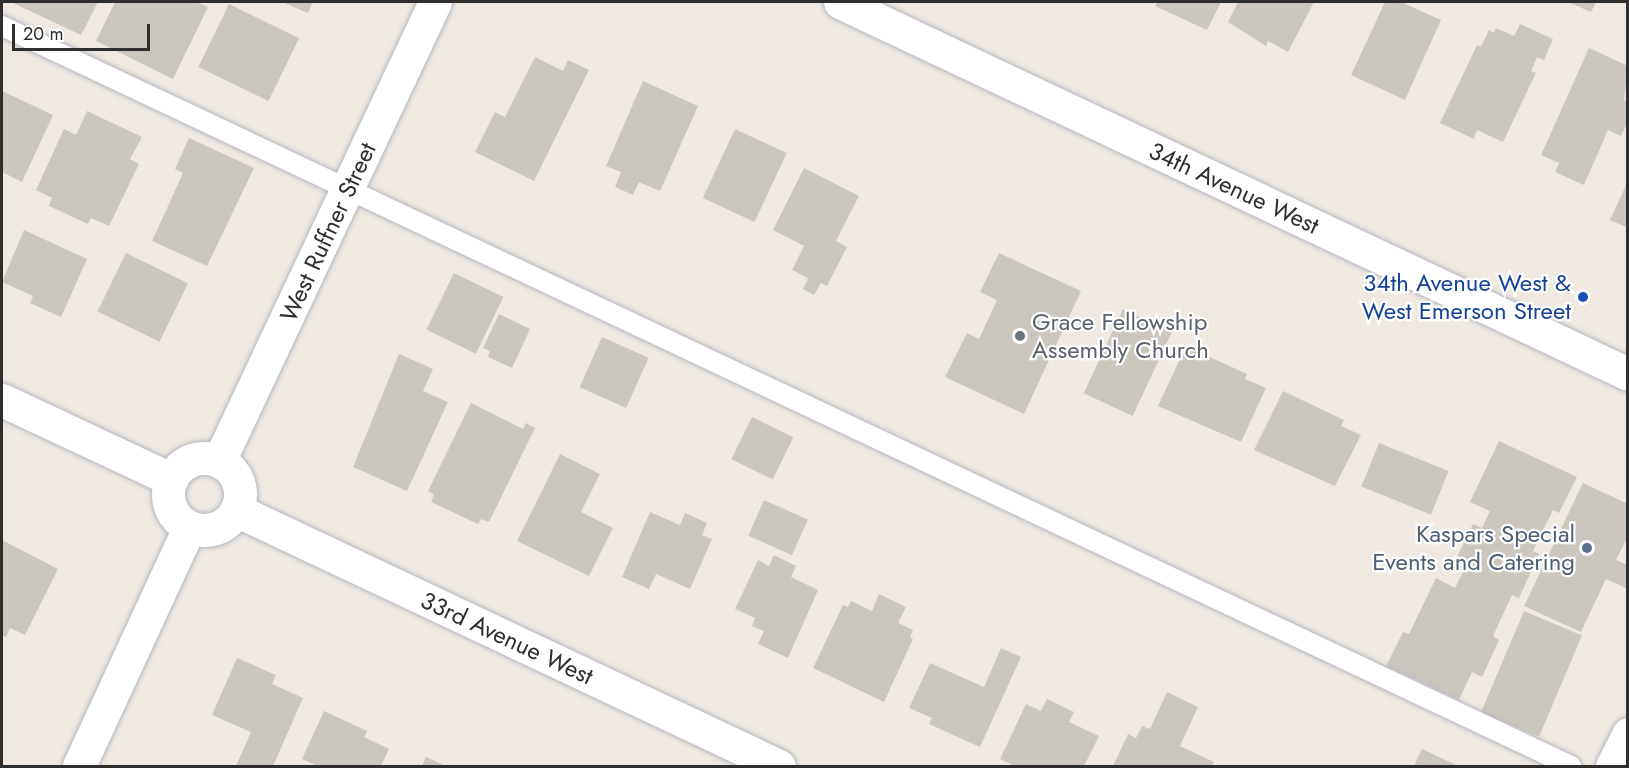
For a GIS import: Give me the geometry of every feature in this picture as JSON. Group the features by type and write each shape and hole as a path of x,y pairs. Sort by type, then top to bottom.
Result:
{"street":[{"name":"West Ruffner Street","path":"219,461 435,2"},
{"name":"34th Avenue West","path":"840,2 1628,374"},
{"path":"2,400 171,479"},
{"path":"202,458 219,461 238,482 236,510 222,526 198,531 189,528 170,508 171,479 190,460 202,458"},
{"name":"33rd Avenue West","path":"236,510 779,766"},
{"path":"79,766 189,528"},
{"path":"1612,766 1628,734"}],"lane":[{"path":"2,26 1571,766"}],"building":[{"path":"11,2 98,2 81,35"},
{"path":"115,2 197,2 208,7 173,79 96,41"},
{"path":"282,2 313,2 308,13"},
{"path":"1158,2 1221,2 1207,30 1155,6"},
{"path":"1238,2 1314,2 1288,52 1268,41 1266,46 1228,22"},
{"path":"1385,2 1401,2 1441,20 1405,100 1351,75"},
{"path":"1568,2 1596,2 1591,12"},
{"path":"229,4 299,38 268,101 198,67"},
{"path":"1520,24 1553,39 1544,60 1537,57 1531,71 1536,73 1503,142 1477,130 1474,139 1440,123 1477,45 1481,47 1489,30 1494,33 1496,28 1514,36"},
{"path":"1589,48 1628,66 1624,100 1628,102 1628,121 1621,136 1608,130 1584,185 1555,172 1559,163 1541,155"},
{"path":"535,57 563,71 568,60 589,70 534,181 475,152 495,112 505,117"},
{"path":"643,81 698,106 660,191 639,182 633,195 615,187 621,172 606,166"},
{"path":"2,91 53,115 22,182 2,172"},
{"path":"87,111 142,137 130,159 139,164 109,226 91,218 88,224 49,206 52,198 36,190 64,129 76,135"},
{"path":"735,129 787,153 755,222 703,198"},
{"path":"189,138 254,168 207,266 152,241 183,173 175,169"},
{"path":"804,168 859,196 836,241 847,247 827,286 821,283 814,295 803,289 808,278 792,270 804,246 773,230"},
{"path":"1628,181 1628,228 1610,220"},
{"path":"24,230 87,259 61,317 30,303 33,296 2,282"},
{"path":"126,253 188,283 160,342 98,311"},
{"name":"Grace Fellowship Assembly Church","path":"999,253 1081,291 1024,414 945,377 967,333 979,339 997,300 980,292"},
{"path":"454,273 503,297 476,354 426,330"},
{"path":"1123,309 1172,332 1133,416 1084,393"},
{"path":"499,314 530,329 512,368 488,357 490,351 483,348"},
{"path":"602,337 649,358 626,408 580,387"},
{"path":"1186,346 1247,374 1245,379 1266,388 1241,442 1158,406"},
{"path":"399,354 433,369 423,391 448,402 407,491 353,467"},
{"path":"1283,391 1344,420 1341,426 1361,435 1335,486 1254,450"},
{"path":"471,403 523,429 526,423 535,428 489,522 481,519 478,524 431,502 434,495 428,491"},
{"path":"752,417 793,437 773,479 731,459"},
{"path":"1499,441 1577,477 1559,513 1553,510 1533,551 1539,554 1519,598 1512,595 1493,636 1499,640 1482,677 1472,672 1459,700 1386,666 1403,632 1409,634 1436,578 1455,588 1463,572 1452,567 1473,524 1482,528 1490,511 1470,502"},
{"path":"1379,443 1449,471 1431,515 1361,487"},
{"path":"560,454 600,474 581,512 613,528 589,576 517,541"},
{"name":"Kaspars Special Events and Catering","path":"1583,483 1628,504 1628,536 1616,560 1628,565 1628,589 1606,579 1581,632 1524,606"},
{"path":"764,500 808,520 792,555 748,536"},
{"path":"650,512 680,525 685,513 707,523 702,535 712,539 690,589 656,574 649,589 622,577"},
{"path":"2,540 58,569 25,635 10,628 6,637 2,635"},
{"path":"774,555 796,566 791,577 818,590 788,658 758,644 764,631 752,626 755,618 735,609 758,560 769,566"},
{"path":"879,594 906,607 898,623 913,630 910,637 913,639 884,702 813,668 843,605 848,607 851,601 872,611"},
{"path":"1524,611 1582,636 1539,737 1481,712"},
{"path":"1001,648 1021,657 980,747 929,724 932,718 909,708 930,663 984,687"},
{"path":"237,658 276,675 272,684 303,698 273,766 236,766 251,732 212,715"},
{"path":"1167,692 1198,707 1180,746 1214,762 1212,766 1113,766 1128,734 1136,738 1142,726 1150,729"},
{"path":"1047,699 1074,712 1069,722 1099,736 1084,766 1015,766 1000,759 1026,704 1041,711"},
{"path":"324,711 367,731 364,737 389,749 381,766 318,766 302,759"},
{"path":"1422,749 1458,766 1414,766"},
{"path":"426,757 446,766 422,766"}],"place":[{"name":"34th Avenue West & West Emerson Street","path":"1583,297"},
{"name":"Grace Fellowship Assembly Church","path":"1020,336"},
{"name":"Kaspars Special Events and Catering","path":"1587,548"}]}
